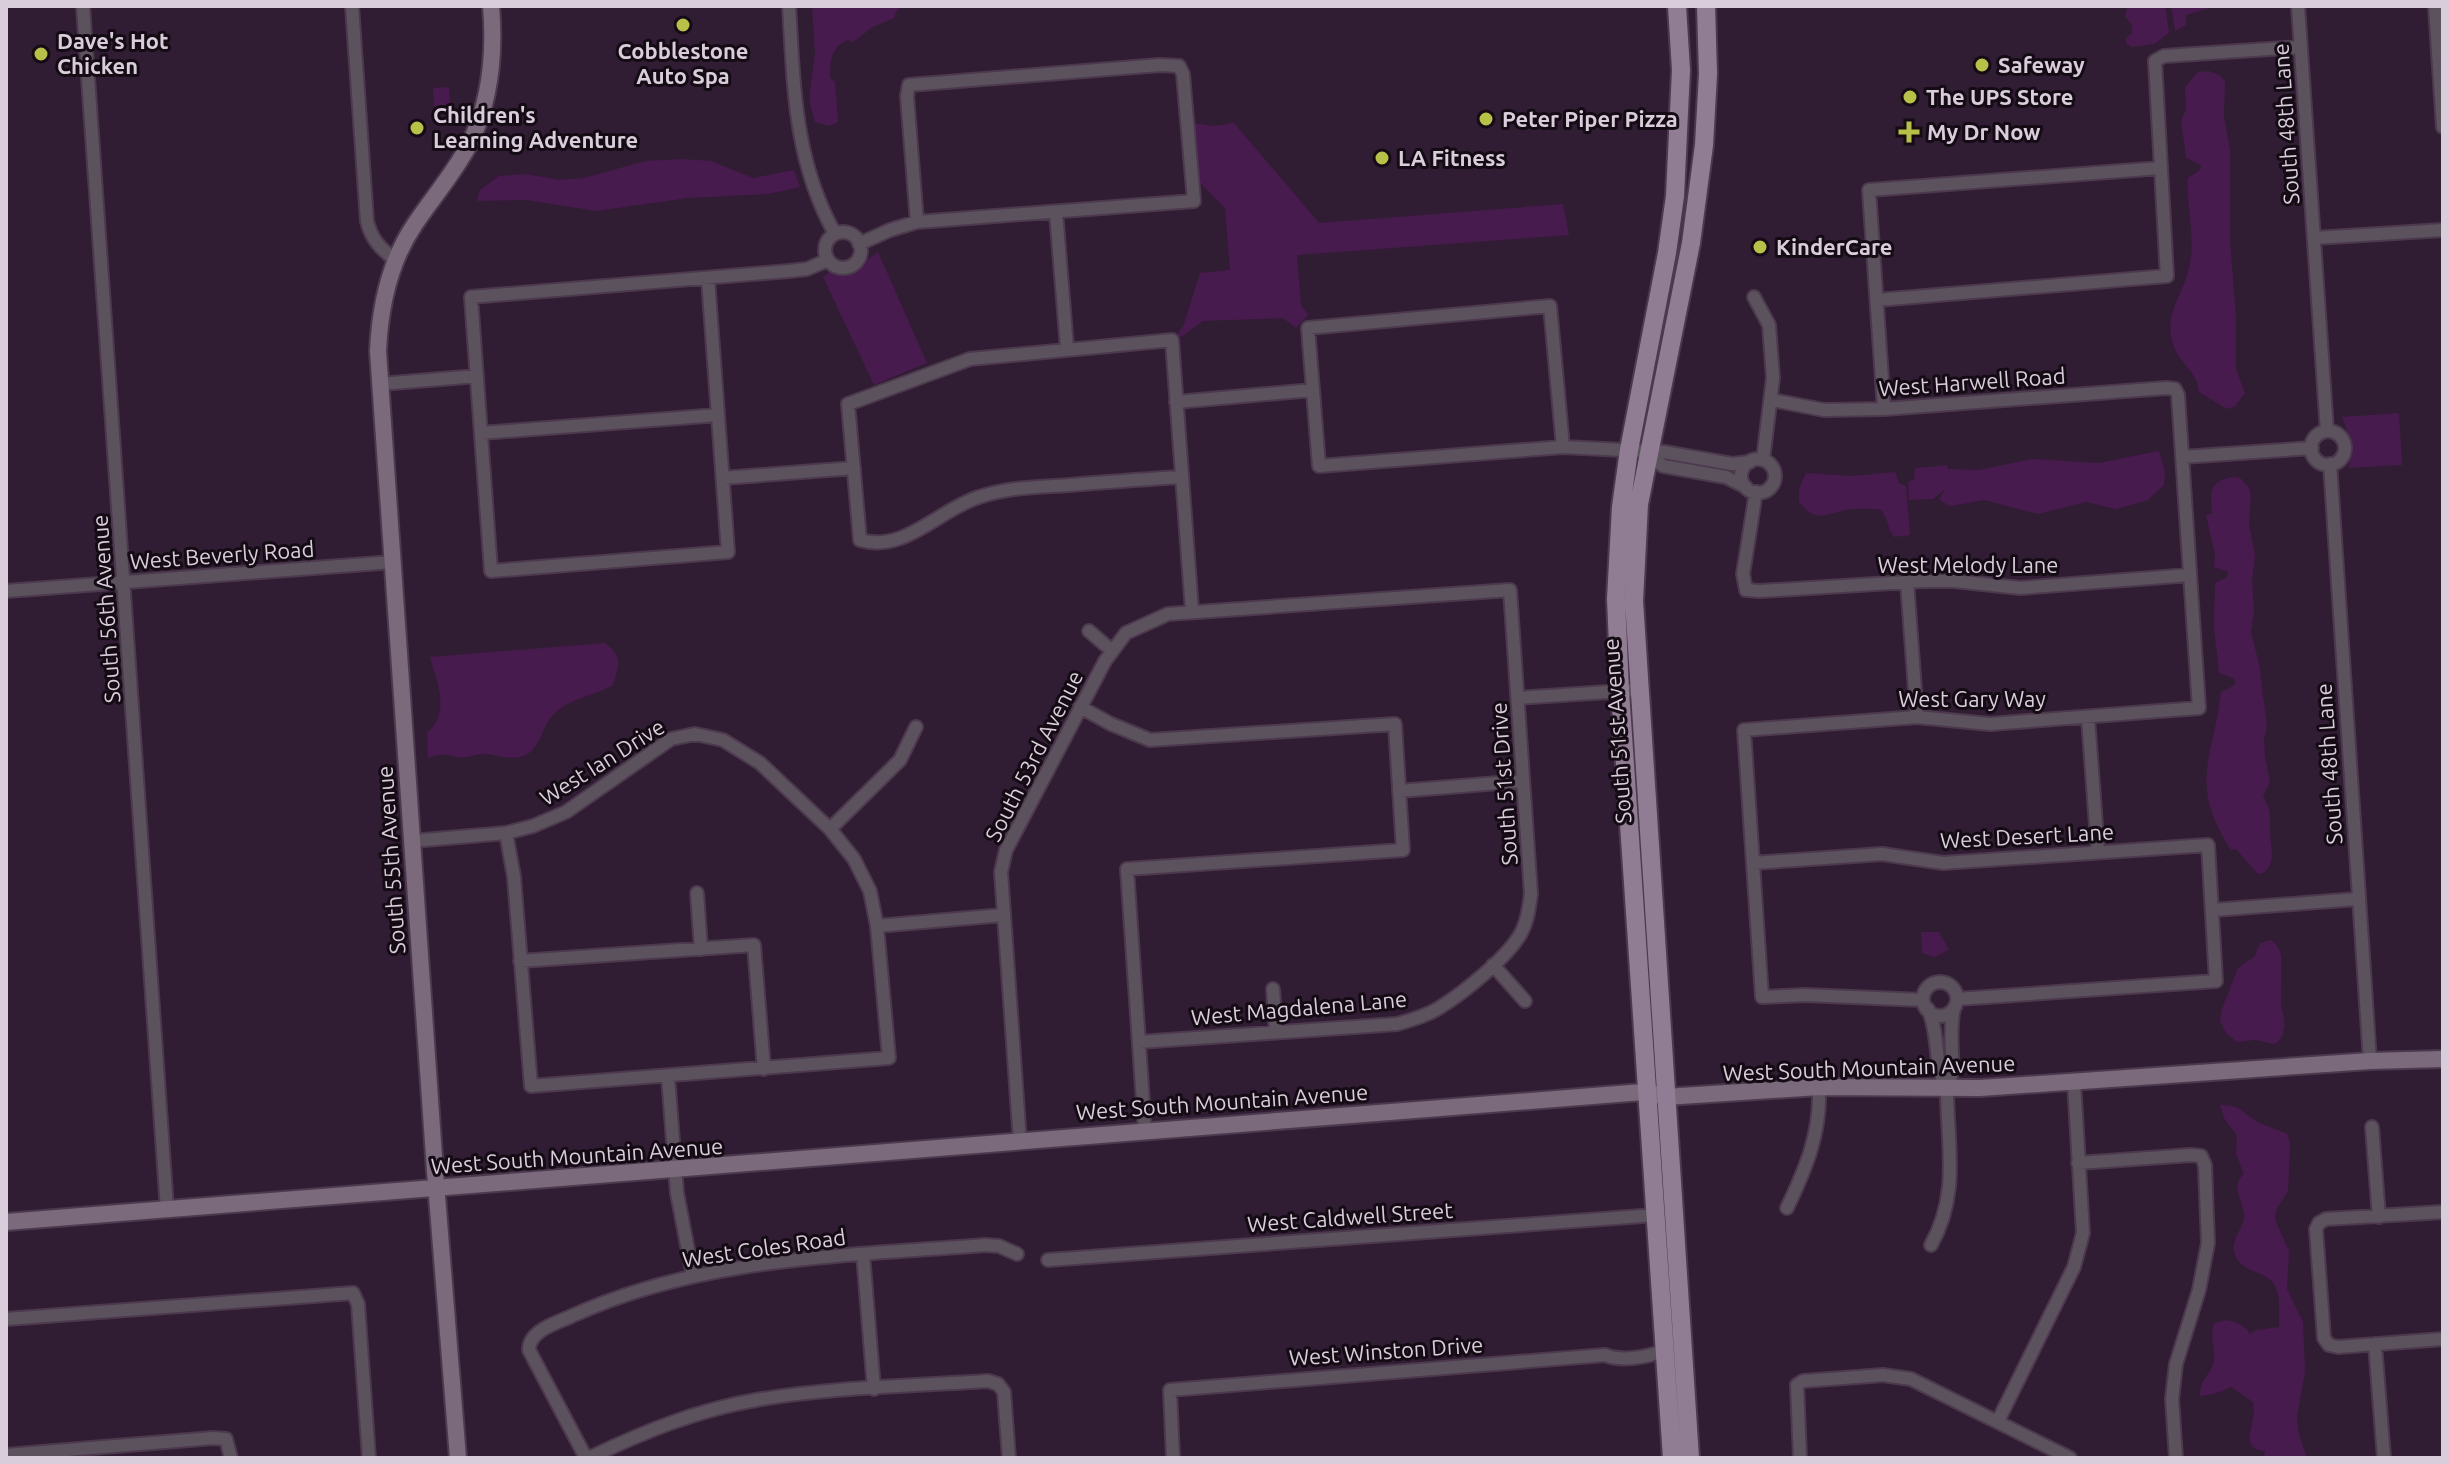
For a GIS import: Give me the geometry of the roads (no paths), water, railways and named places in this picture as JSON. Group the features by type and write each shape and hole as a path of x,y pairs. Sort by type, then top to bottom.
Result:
{"main road":[{"name":"South 51st Avenue","path":"1672,1458 1673,1349 1629,690 1639,504 1638,452 1675,196 1681,70 1677,6"},
{"name":"South 51st Avenue","path":"1638,452 1696,208 1708,86 1706,6"},
{"name":"South 51st Avenue","path":"1656,1095 1656,1215 1690,1458"}],"street":[{"name":"South 56th Avenue","path":"83,6 167,1209"},
{"path":"352,6 367,221 377,244 395,260"},
{"name":"South 55th Avenue","path":"458,1458 436,1189 380,384 380,318 395,260 413,226 458,164 479,122 492,65 491,6"},
{"path":"789,6 796,118 801,144 816,199 835,234"},
{"name":"South 48th Lane","path":"2298,6 2327,431 2339,435 2345,447 2341,459 2330,464 2370,1061"},
{"path":"2435,6 2443,127"},
{"path":"1877,300 2167,276 2157,58 2300,47"},
{"path":"859,244 917,222 1194,201 1183,74 1179,66 909,85 907,96 917,222"},
{"path":"1884,409 1869,190 2161,168"},
{"path":"1056,212 1067,348"},
{"path":"2314,238 2443,230"},
{"path":"846,233 859,244 859,256 852,265 841,268 828,260 825,248 835,234 846,233"},
{"path":"708,279 728,552 491,571 471,297 798,270 828,260"},
{"path":"1751,490 1742,473 1756,461 1772,400 1769,325 1754,297"},
{"path":"1563,447 1550,306 1308,328 1319,466 1563,447 1664,452 1732,464 1756,461 1773,468 1775,480 1767,490 1751,490 1726,477 1663,466 1638,452"},
{"path":"1182,477 1011,489 976,498 896,540 874,544 860,540 848,404 970,359 1172,340 1192,611"},
{"path":"380,384 477,376"},
{"name":"West Harwell Road","path":"1772,400 1824,410 1884,409 2175,389 2182,457"},
{"path":"1176,402 1313,390"},
{"path":"481,433 718,415"},
{"path":"2327,431 2314,439 2312,448 2319,461 2330,464"},
{"path":"2190,575 2182,457 2312,448"},
{"path":"723,478 854,468"},
{"name":"West Melody Lane","path":"1751,490 1743,574 1746,590 1954,581 2020,588 2190,575"},
{"name":"West Beverly Road","path":"6,591 393,562"},
{"name":"West Gary Way","path":"1753,863 1744,730 1917,717 1990,724 2199,708 2190,575"},
{"path":"1907,582 1917,717"},
{"name":"South 51st Drive","path":"1192,611 1510,590 1530,881 1529,912 1515,941 1493,965"},
{"name":"South 53rd Avenue","path":"1020,1142 1003,915 1001,872 1006,850 1111,650 1126,633 1168,614 1192,611"},
{"path":"1089,631 1111,650"},
{"path":"1518,698 1629,690"},
{"path":"1080,707 1150,740 1395,724 1403,850 1127,869 1145,1131"},
{"path":"2088,718 2098,852"},
{"path":"830,829 900,760 916,727"},
{"name":"West Ian Drive","path":"412,841 506,833 533,826 566,812 671,739 695,734 723,740 760,763 830,829 854,859 870,891 877,926 889,1058 764,1069"},
{"path":"1399,791 1523,781"},
{"path":"506,833 514,877 520,961 531,1086 764,1069 754,945 520,961"},
{"name":"West Desert Lane","path":"1753,863 1882,854 1943,863 2208,845 2213,910"},
{"path":"1753,863 1762,997 1805,995 1926,1005 1939,1015 1948,1014 1956,1003 2216,981 2213,910 2357,899"},
{"path":"697,893 701,949"},
{"path":"877,926 1003,915"},
{"path":"1493,965 1525,1001"},
{"name":"West Magdalena Lane","path":"1139,1042 1397,1024 1438,1009 1493,965"},
{"path":"1931,1245 1948,1205 1950,1151 1947,1089 1952,1073 1950,1032 1956,1003 1951,986 1937,982 1926,990 1926,1005 1933,1022 1939,1074 1947,1089"},
{"path":"1273,989 1276,1032"},
{"name":"West South Mountain Avenue","path":"6,1222 1040,1138 1656,1095 1819,1087 1947,1089 2370,1061 2443,1059"},
{"path":"668,1076 675,1170 684,1239 693,1276"},
{"path":"1998,1421 2074,1267 2083,1233 2074,1082"},
{"path":"1787,1208 1816,1139 1819,1087"},
{"path":"2372,1127 2379,1217"},
{"path":"2078,1163 2191,1155 2201,1156 2205,1165 2208,1243 2199,1290 2176,1364 2172,1399 2176,1458"},
{"path":"2443,1212 2326,1219 2316,1229 2324,1338 2329,1345 2443,1339"},
{"name":"West Caldwell Street","path":"1048,1260 1656,1215"},
{"name":"West Coles Road","path":"588,1458 529,1350 529,1342 535,1334 583,1311 652,1286 786,1260 985,1245 999,1246 1017,1254"},
{"path":"863,1254 874,1389"},
{"path":"6,1319 347,1293 356,1295 369,1458"},
{"path":"2375,1344 2384,1458"},
{"name":"West Winston Drive","path":"1173,1458 1170,1390 1605,1355 1611,1358 1651,1347 1673,1349"},
{"path":"1800,1458 1797,1385 1803,1381 1883,1375 1902,1377 2070,1458"},
{"path":"588,1458 640,1433 757,1400 988,1381 998,1384 1004,1392 1009,1458"},
{"path":"6,1455 213,1438 226,1439 231,1458"}],"place":[{"name":"Cobblestone Auto Spa","path":"683,25"},
{"name":"Dave's Hot Chicken","path":"41,54"},
{"name":"Safeway","path":"1982,65"},
{"name":"The UPS Store","path":"1910,97"},
{"name":"Peter Piper Pizza","path":"1486,119"},
{"name":"Children's Learning Adventure","path":"417,128"},
{"name":"My Dr Now","path":"1909,132"},
{"name":"LA Fitness","path":"1382,158"},
{"name":"KinderCare","path":"1760,247"}]}
